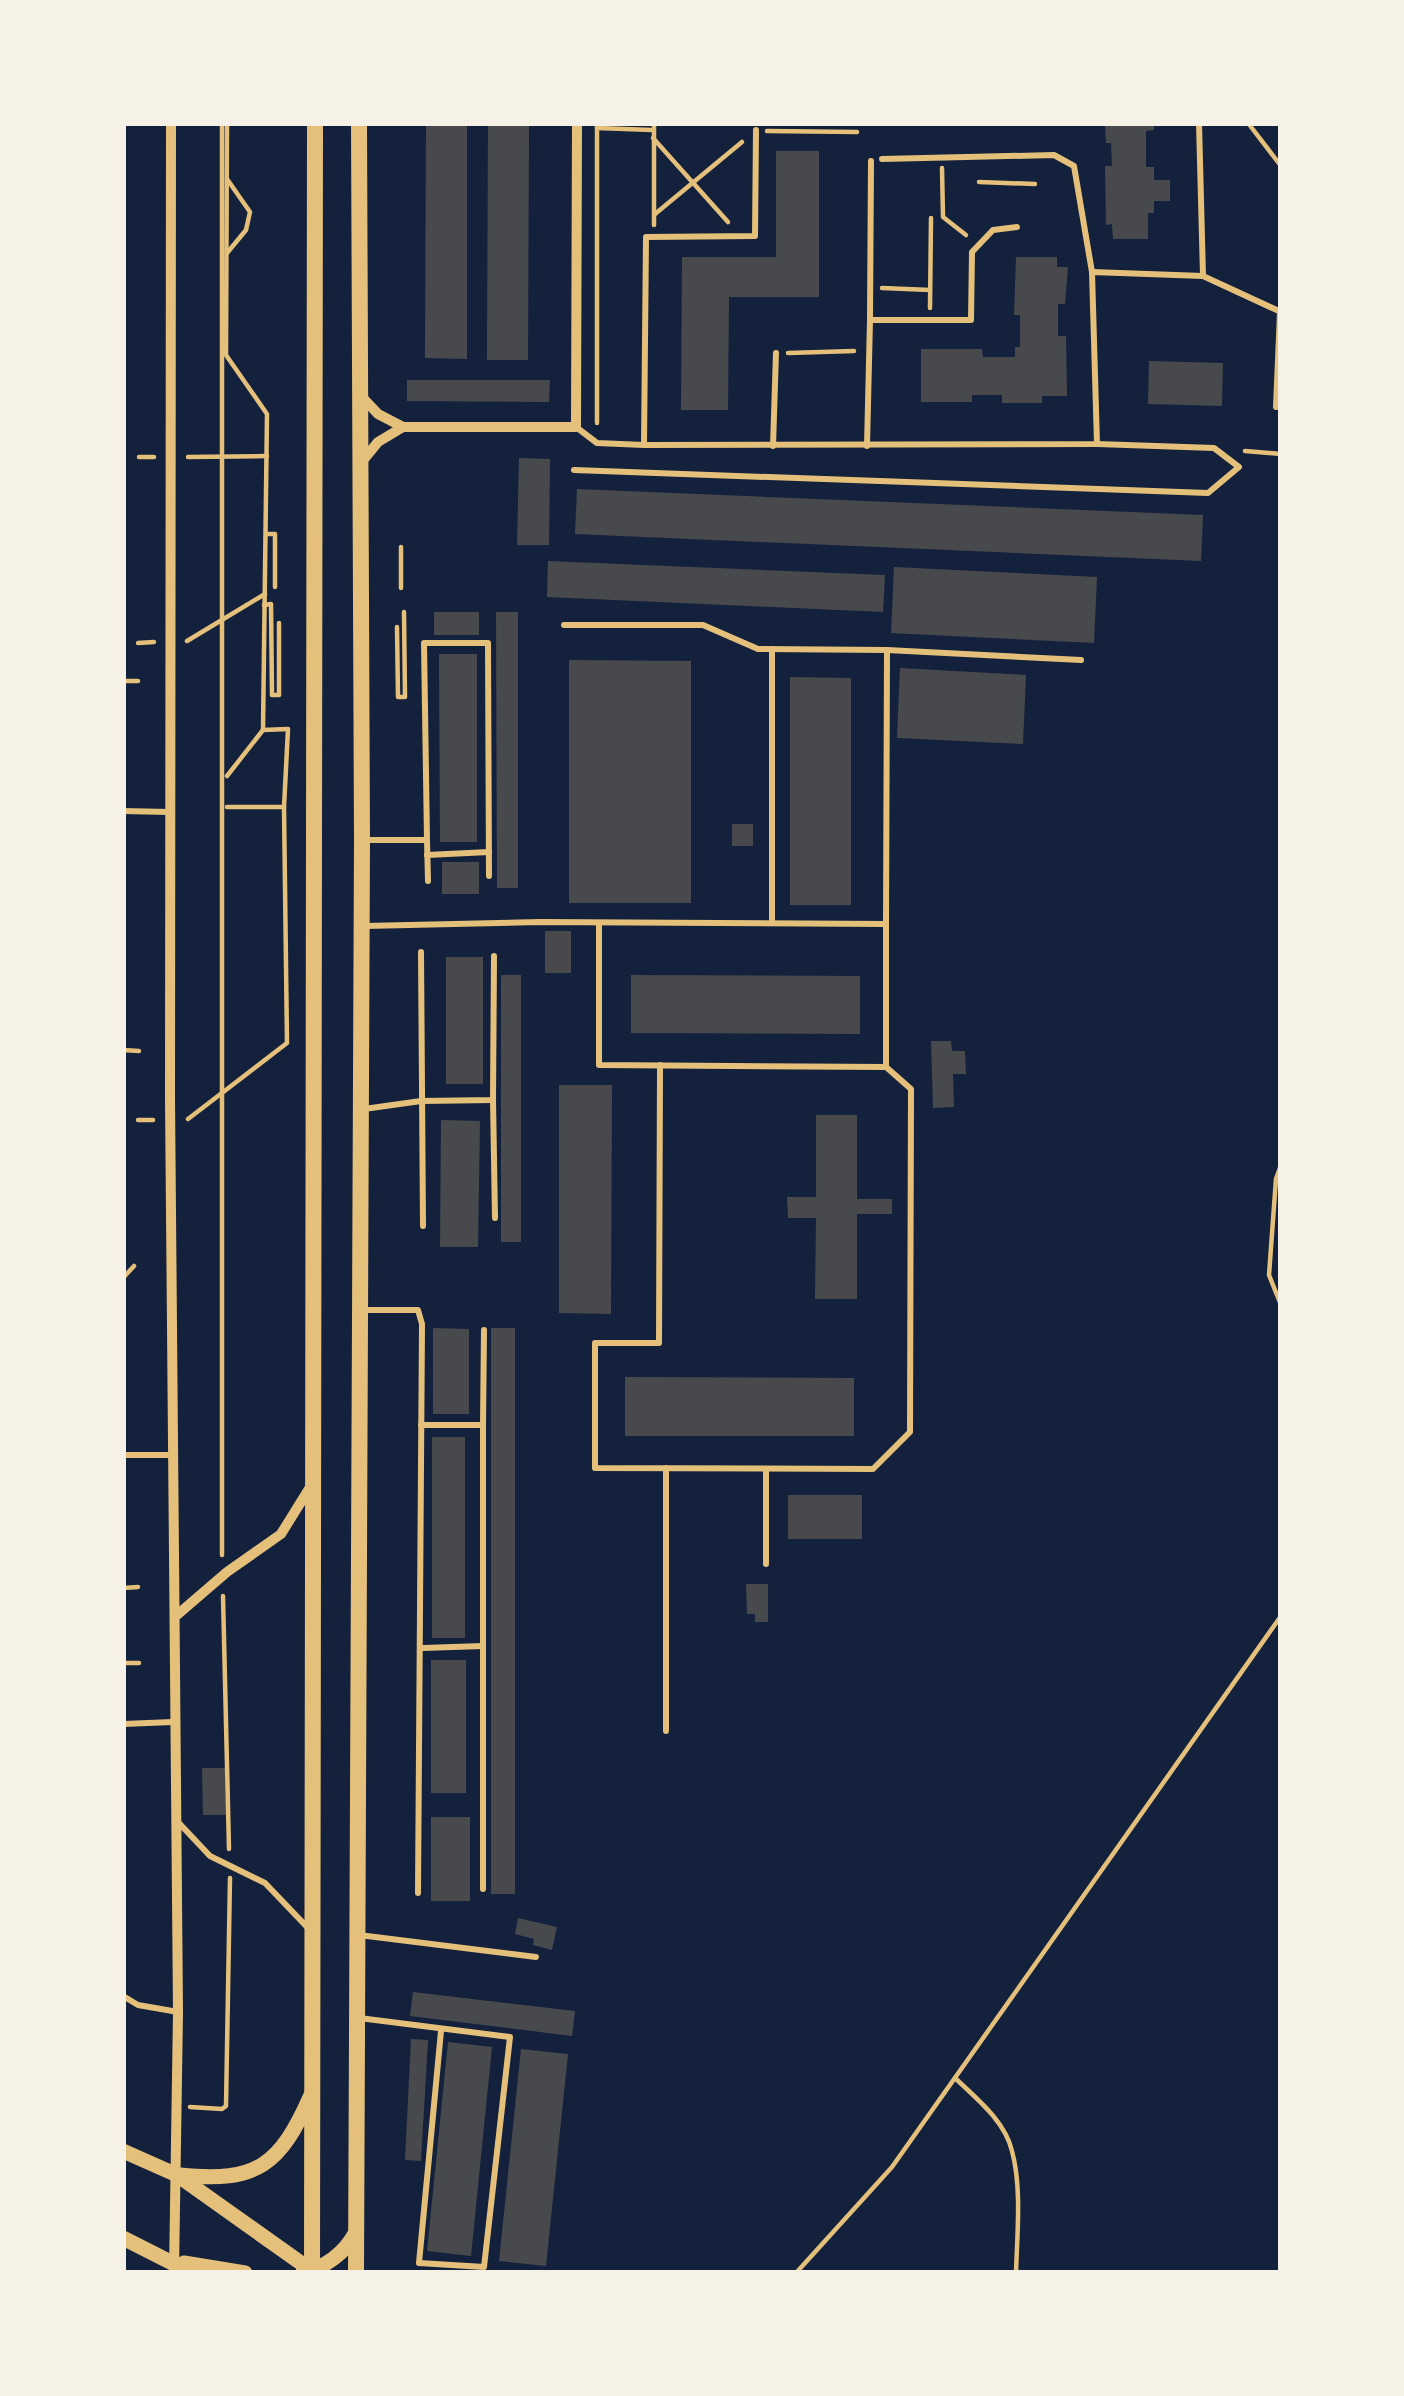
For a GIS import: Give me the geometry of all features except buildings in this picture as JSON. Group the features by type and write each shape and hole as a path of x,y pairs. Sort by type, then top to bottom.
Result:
{"main road":[{"path":"309,2272 315,123"},
{"path":"356,2273 362,840 359,123"},
{"path":"177,2175 218,2179 270,2161 289,2140 311,2095"},
{"path":"123,2150 177,2175 309,2272"},
{"path":"309,2272 344,2250 356,2232"},
{"path":"123,2238 192,2273"},
{"path":"174,2267 244,2273"}],"street":[{"path":"171,123 170,812 178,1721 174,2267"},
{"path":"358,392 378,414 403,427 576,427 577,123"},
{"path":"358,466 378,442 403,427"},
{"path":"177,1615 281,1534 313,1480"}],"lane":[{"path":"1199,123 1203,276"},
{"path":"644,445 646,237 755,236 756,130"},
{"path":"882,159 1054,155 1074,166 1093,272 1096,444"},
{"path":"867,446 871,161"},
{"path":"870,320 971,320 972,252 993,230 1017,227"},
{"path":"1093,272 1203,276 1280,312 1276,407"},
{"path":"773,446 776,353"},
{"path":"574,470 1208,493 1239,467 1214,448 644,445 597,443 576,427"},
{"path":"564,625 703,626 758,650 887,650 1081,660"},
{"path":"428,880 424,643 488,643 489,876"},
{"path":"772,649 772,923"},
{"path":"886,1066 887,650"},
{"path":"123,811 170,812"},
{"path":"362,840 427,840"},
{"path":"428,855 489,852"},
{"path":"599,922 599,1065 886,1066 911,1089 910,1432 873,1469 595,1468 596,1343 659,1343 659,1066"},
{"path":"360,926 886,924"},
{"path":"421,952 423,1226"},
{"path":"494,956 495,1218"},
{"path":"360,1109 421,1100 493,1100"},
{"path":"359,1310 418,1310 422,1324 418,1893"},
{"path":"483,1889 484,1330"},
{"path":"422,1425 483,1425"},
{"path":"123,1455 176,1455"},
{"path":"666,1468 666,1732"},
{"path":"766,1468 766,1564"},
{"path":"423,1648 483,1646"},
{"path":"123,1724 178,1721"},
{"path":"178,1822 210,1856 265,1882 310,1931"},
{"path":"356,1934 536,1958"},
{"path":"123,1996 137,2005 178,2012"},
{"path":"356,2017 510,2036 484,2267 419,2263 441,2031"}],"path":[{"path":"225,123 226,356 267,414 263,730 227,776"},
{"path":"178,2106 226,2106 230,1867 222,1576 221,1094 225,123"},
{"path":"1248,123 1281,166"},
{"path":"597,443 597,125 653,130 728,222"},
{"path":"653,130 654,225"},
{"path":"655,214 756,130 857,132"},
{"path":"942,157 943,217 973,240"},
{"path":"227,179 250,212 246,230 227,253"},
{"path":"979,182 1035,184"},
{"path":"930,320 931,218"},
{"path":"878,288 930,290"},
{"path":"776,353 858,351"},
{"path":"1214,448 1281,454"},
{"path":"139,457 160,457"},
{"path":"185,457 267,457"},
{"path":"266,534 275,534 275,587"},
{"path":"401,547 401,588"},
{"path":"187,641 265,594"},
{"path":"265,605 271,604 272,695 279,695 279,623"},
{"path":"397,627 398,697 405,697 404,612"},
{"path":"138,643 160,642"},
{"path":"123,681 138,681"},
{"path":"188,1119 287,1043 284,807 288,729 263,730"},
{"path":"227,807 284,807"},
{"path":"123,1050 139,1051"},
{"path":"138,1120 159,1120"},
{"path":"1281,1165 1269,1275 1281,1305"},
{"path":"123,1278 134,1267"},
{"path":"123,1588 137,1587"},
{"path":"796,2273 892,2167 1281,1616"},
{"path":"123,1663 139,1663"},
{"path":"954,2078 990,2112 1012,2149 1016,2273"}]}
